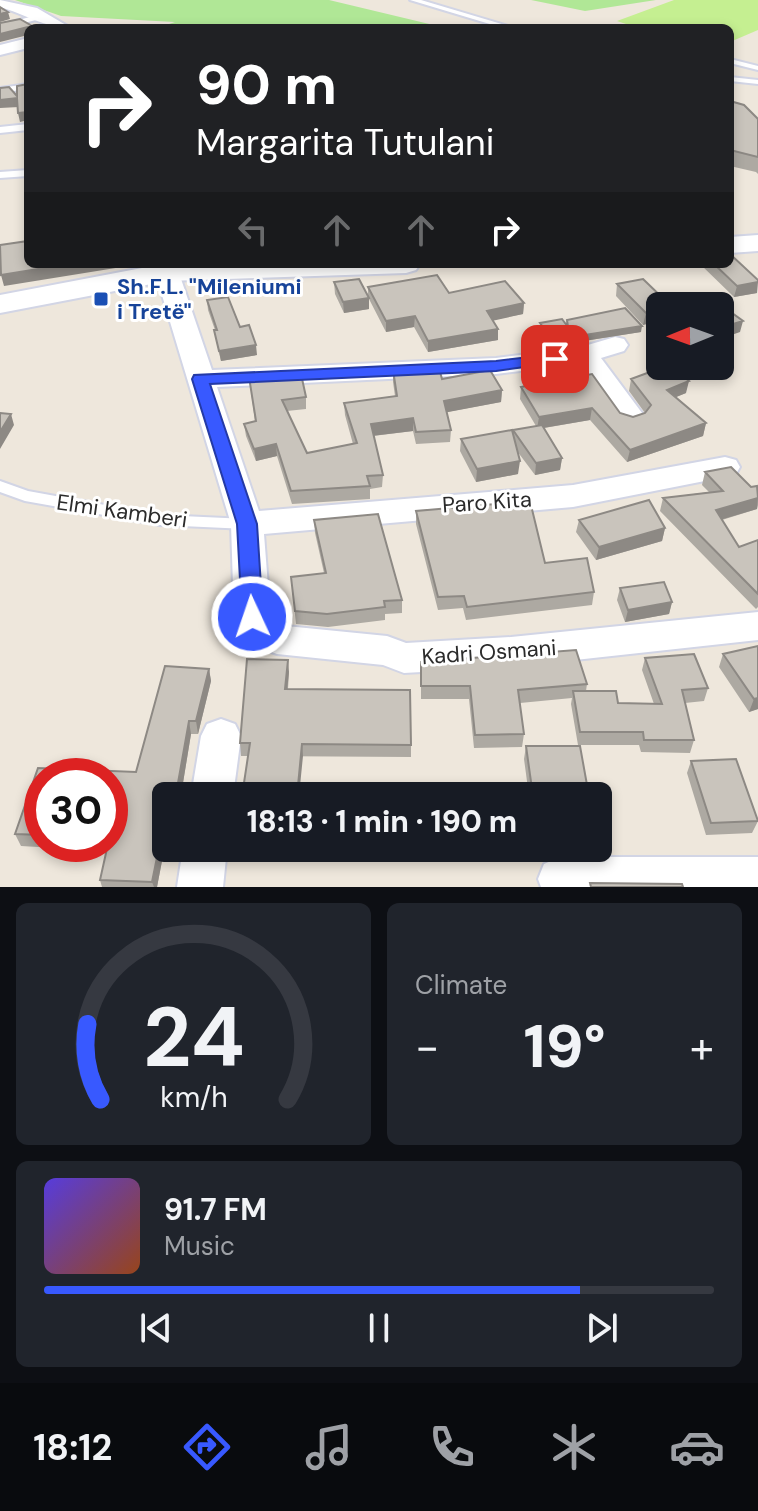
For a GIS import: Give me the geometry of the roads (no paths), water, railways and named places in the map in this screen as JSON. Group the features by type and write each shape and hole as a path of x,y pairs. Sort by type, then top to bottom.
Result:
{"street":[{"path":"0,2 56,24"},
{"path":"0,50 24,44"},
{"path":"734,245 758,243"},
{"path":"0,304 166,268"},
{"name":"Kadri Osmani","path":"166,268 247,524 252,617 277,640 387,651 404,658 511,652 758,626"},
{"path":"200,379 496,366 585,355 615,345"},
{"path":"585,355 630,417"},
{"name":"Paro Kita","path":"247,524 573,496 725,467"},
{"path":"214,782 221,736"},
{"path":"200,887 203,862"},
{"path":"560,879 695,884 758,879"}],"lane":[{"path":"413,0 497,24"},
{"path":"0,27 41,16"},
{"path":"734,62 758,68"},
{"path":"734,79 758,82"},
{"path":"0,91 24,87"},
{"path":"0,130 24,127"},
{"path":"0,175 24,173"},
{"name":"Elmi Kamberi","path":"0,486 25,496 160,520 247,524"}],"place":[{"name":"Sh.F.L. \"Mileniumi i Tretë\"","path":"101,299"}]}
